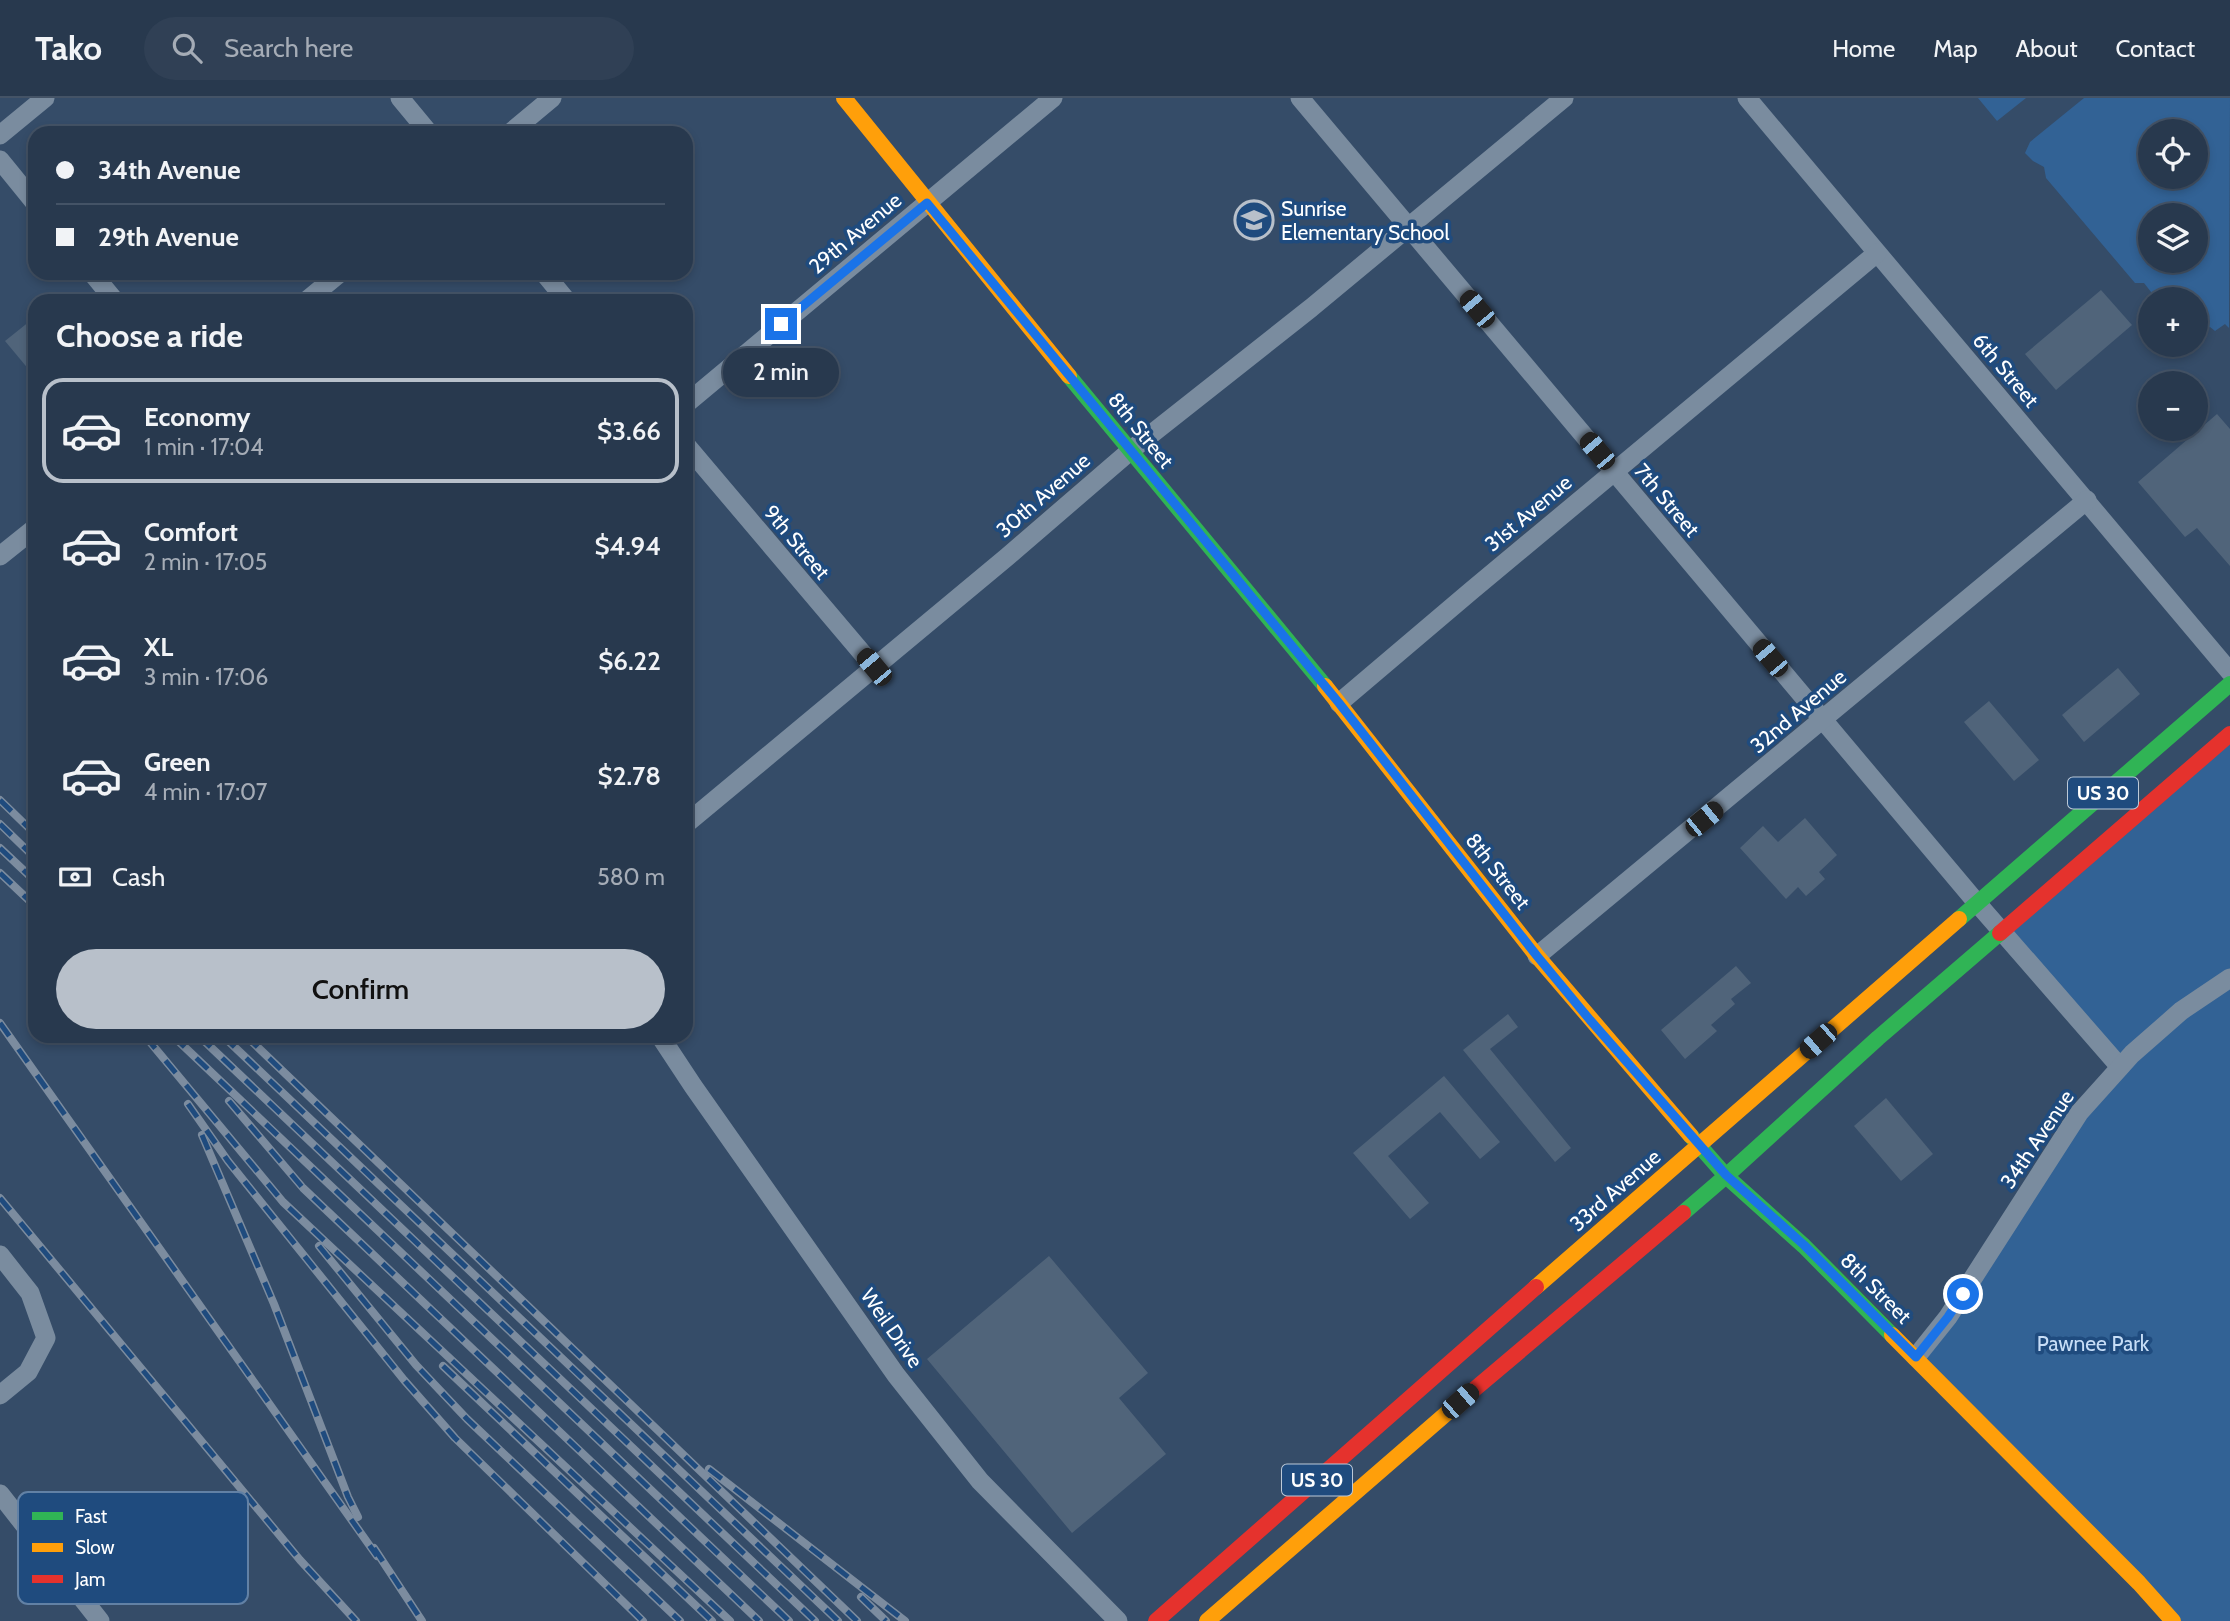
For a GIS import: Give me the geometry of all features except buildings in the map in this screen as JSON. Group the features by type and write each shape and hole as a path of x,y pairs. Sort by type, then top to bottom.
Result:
{"main road":[{"name":"8th Street","path":"844,98 927,203 1339,703 1590,1020 1726,1175 1804,1245 2174,1621"},
{"name":"33rd Avenue","path":"1156,1621 1699,1144 2230,684"},
{"name":"US 30","path":"1207,1621 1726,1175 1878,1038 2230,734"}],"street":[{"path":"0,135 45,98"},
{"path":"400,98 423,126"},
{"path":"518,126 552,98"},
{"name":"29th Avenue","path":"693,398 1053,98"},
{"name":"7th Street","path":"1300,98 1822,720 2120,1067"},
{"name":"30th Avenue","path":"693,818 1130,451 1301,316 1563,98"},
{"name":"6th Street","path":"1747,98 2230,672"},
{"path":"0,160 28,194"},
{"name":"31st Avenue","path":"1339,703 1877,253"},
{"path":"98,280 109,294"},
{"path":"314,294 332,280"},
{"path":"550,280 561,294"},
{"name":"9th Street","path":"693,453 874,667"},
{"name":"32nd Avenue","path":"1537,956 2087,500"},
{"path":"0,556 28,534"},
{"name":"34th Avenue","path":"1916,1357 1948,1317 2079,1113 2132,1054 2181,1011 2230,978"},
{"name":"Weil Drive","path":"665,1043 896,1374 980,1481 1118,1621"},
{"path":"0,1255 30,1293 46,1338 28,1372 0,1395"},
{"path":"0,1494 18,1517"},
{"path":"87,1604 100,1621"}],"green space":[{"path":"1978,98 2026,98 1997,121"},
{"path":"2084,98 2230,98 2229,328 2225,324 2215,331 2208,328 2208,287 2147,287 2144,283 2135,283 2046,178 2044,167 2025,153 2030,142"},
{"name":"Pawnee Park","path":"2230,733 2230,1621 2173,1621 1916,1357 2120,1067 2001,931"}],"railway":[{"path":"0,800 28,827"},
{"path":"0,824 28,851"},
{"path":"0,848 28,874"},
{"path":"0,873 28,899"},
{"path":"0,1023 377,1556"},
{"path":"151,1043 283,1202 730,1621"},
{"path":"180,1043 789,1621"},
{"path":"206,1043 815,1621"},
{"path":"230,1043 838,1621"},
{"path":"253,1043 857,1621"},
{"path":"229,1101 303,1188 759,1621"},
{"path":"188,1104 228,1161 404,1380 455,1438 643,1621"},
{"path":"202,1135 274,1304 358,1517"},
{"path":"0,1198 244,1492"},
{"path":"319,1246 416,1365 467,1419 680,1621"},
{"path":"443,1366 712,1621"},
{"path":"709,1469 905,1621"},
{"path":"248,1497 356,1621"},
{"path":"374,1548 422,1621"},
{"path":"861,1597 886,1621"}],"traffic: fast":[{"path":"1069,376 1325,686"},
{"path":"1959,919 2230,684"},
{"path":"1683,1213 2000,933"},
{"path":"1691,1136 1726,1176 1804,1246 1892,1335"}],"traffic: slow":[{"path":"844,98 1069,376"},
{"path":"1325,686 1537,956 1691,1136"},
{"path":"1536,1287 1959,919"},
{"path":"1892,1335 2139,1583 2173,1621"},
{"path":"1207,1621 1470,1393"}],"traffic: jam":[{"path":"2000,933 2230,734"},
{"path":"1470,1393 1683,1213"},
{"path":"1156,1621 1536,1287"}],"place":[{"name":"Sunrise Elementary School","path":"1254,220"}],"route":[{"path":"781,324 927,203 1339,703 1537,956 1726,1175 1804,1245 1916,1357 1963,1294"}]}
